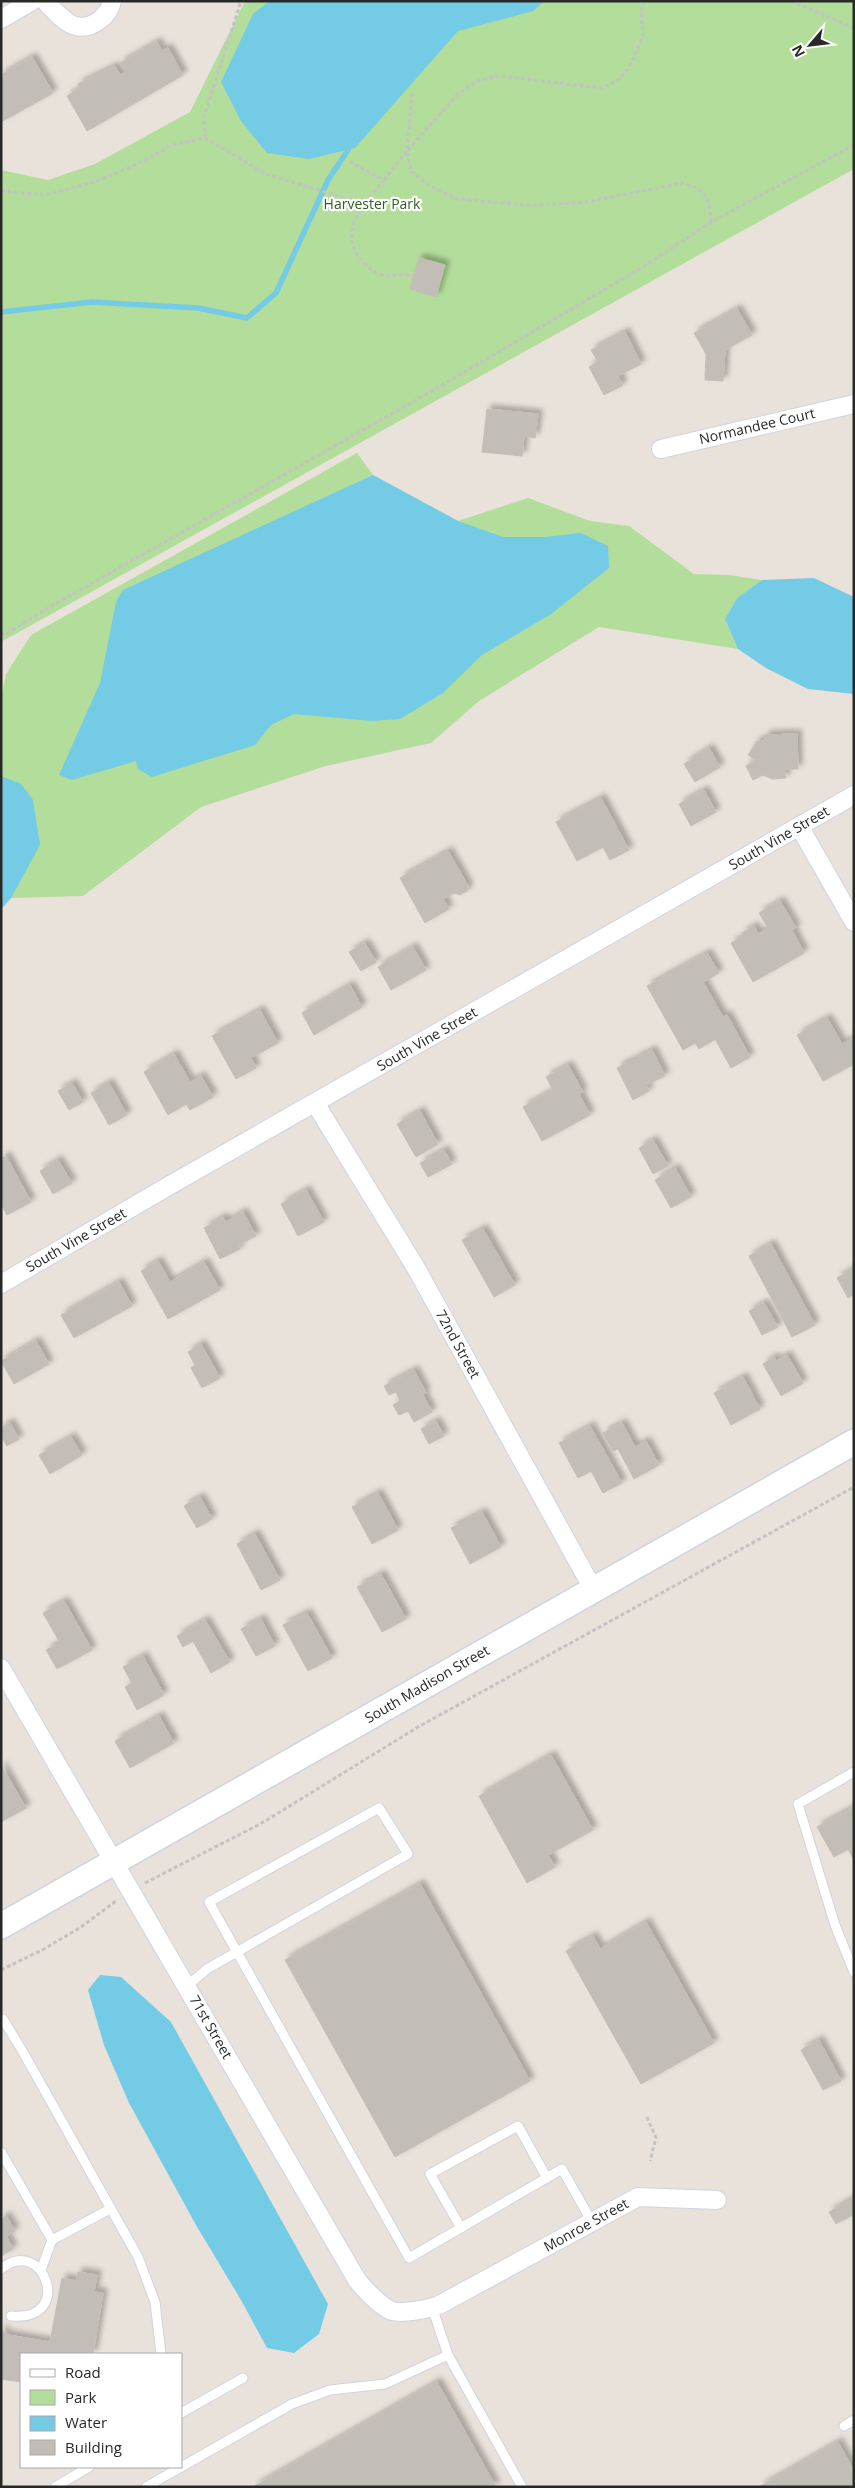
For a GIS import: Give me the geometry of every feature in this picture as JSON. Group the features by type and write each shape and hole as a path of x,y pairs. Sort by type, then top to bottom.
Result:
{"street":[{"path":"1,19 32,1"},
{"path":"45,1 76,26 88,26 102,20 110,9 112,1"},
{"name":"Normandee Court","path":"661,449 854,404"},
{"name":"South Vine Street","path":"1,1284 854,795"},
{"path":"799,826 854,922"},
{"name":"72nd Street","path":"315,1103 416,1268 593,1589"},
{"name":"South Madison Street","path":"1,1926 854,1442"},
{"name":"71st Street","path":"1,1668 71,1791 115,1862 365,2291 392,2311 432,2307 465,2291"},
{"name":"Monroe Street","path":"465,2291 638,2197 717,2200"}],"lane":[{"path":"854,1772 798,1804 835,1925 854,1972"},
{"path":"187,1986 207,1969 237,1952 408,1854 379,1808 208,1902 237,1952 409,2258 562,2170 592,2222"},
{"path":"1,2019 3,2019 23,2052 138,2257 155,2302 161,2353"},
{"path":"461,2228 430,2174 518,2126 547,2178"},
{"path":"1,2152 52,2240"},
{"path":"41,2270 52,2240 110,2209"},
{"path":"1,2269 15,2262 25,2261 41,2270 48,2286 44,2303 32,2315 23,2317 11,2316"},
{"path":"432,2307 448,2355 522,2487"},
{"path":"182,2467 292,2404 330,2390 385,2384 448,2355"},
{"path":"182,2412 243,2378"},
{"path":"844,2426 854,2420"},
{"path":"56,2487 87,2468"},
{"path":"146,2487 179,2468"}],"path":[{"path":"204,138 204,117 241,1"},
{"path":"414,276 395,274 385,276 375,273 358,258 352,243 352,229 355,218 364,204 408,151 458,94 477,81 499,76 601,88 617,81 629,68 643,36 641,11 644,1"},
{"path":"791,1 854,28"},
{"path":"412,92 408,151 411,171 428,185 456,199 530,206 581,203 683,183 697,187 710,202 711,222"},
{"path":"1,191 46,195 92,183 129,168 173,145 204,138 266,174 364,204"},
{"path":"1,637 48,608 431,392 648,264 711,222 854,145"},
{"path":"350,162 384,180"},
{"path":"150,1881 262,1823 418,1727 854,1487"},
{"path":"1,1970 44,1949 81,1927 114,1902"},
{"path":"647,2117 656,2138 650,2161"}],"green space":[{"name":"Harvester Park","path":"245,1 854,1 854,169 1,642 1,170 48,180 95,164 190,112"},
{"path":"357,453 373,475 458,521 528,498 590,521 629,526 694,574 729,575 762,580 737,598 725,619 738,649 599,627 479,701 431,743 326,766 201,807 83,896 11,898 1,909 1,699 6,674 31,635"}],"water":[{"path":"269,1 545,1 533,11 458,31 355,148 309,159 267,153 241,121 221,82 253,14"},
{"path":"373,475 458,521 503,537 545,537 581,533 608,546 609,568 551,614 482,655 443,693 400,719 372,721 294,714 271,725 255,745 152,777 138,769 136,761 72,780 59,775 100,683 116,602 123,590"},
{"path":"814,578 854,597 854,694 808,689 766,668 738,649 725,619 737,598 762,580"},
{"path":"1,776 21,784 33,800 40,845 11,898 1,909"},
{"path":"100,1975 121,1977 171,2022 328,2304 319,2334 294,2353 267,2348 129,2103 104,2045 88,1990"}],"building":[{"path":"157,42 162,51 168,48 183,75 87,131 67,96 80,88 78,84 115,66 120,75 125,72 120,63"},
{"path":"32,57 53,93 1,122 1,75"},
{"path":"419,258 445,265 436,297 410,289"},
{"path":"737,309 752,335 725,350 723,381 705,380 706,354 694,333"},
{"path":"625,332 641,364 618,376 623,385 604,395 589,367 598,362 591,350"},
{"path":"487,409 538,414 535,438 524,436 522,456 482,452"},
{"path":"797,734 798,769 785,769 786,778 772,779 763,775 753,780 746,766 756,760 748,755 757,741 765,741 765,735"},
{"path":"709,748 720,767 695,782 684,764"},
{"path":"704,790 716,812 691,826 679,804"},
{"path":"601,798 629,850 610,860 603,847 577,861 556,822"},
{"path":"448,851 468,886 467,891 460,895 454,893 443,899 449,909 425,923 400,878"},
{"path":"780,901 796,928 792,930 804,953 753,982 731,943 744,936 742,933 754,926 758,934 768,928 759,913"},
{"path":"365,943 376,962 361,971 349,952"},
{"path":"413,947 426,970 391,990 378,967"},
{"path":"707,953 719,973 703,982 723,1017 727,1015 750,1057 731,1068 715,1039 699,1049 695,1043 683,1050 647,986"},
{"path":"350,985 362,1007 314,1035 302,1013"},
{"path":"260,1010 278,1043 251,1058 256,1068 236,1079 212,1036"},
{"path":"827,1018 842,1044 854,1038 854,1064 823,1081 797,1035"},
{"path":"652,1050 665,1076 646,1085 649,1091 633,1100 617,1068"},
{"path":"174,1054 190,1082 201,1076 213,1097 190,1110 186,1104 168,1115 144,1072"},
{"path":"568,1065 583,1092 579,1094 590,1115 542,1141 523,1107 553,1090 546,1077"},
{"path":"72,1083 83,1102 69,1110 58,1091"},
{"path":"109,1083 127,1115 109,1125 91,1093"},
{"path":"420,1111 438,1144 416,1157 397,1124"},
{"path":"653,1140 668,1166 653,1174 639,1148"},
{"path":"444,1150 452,1164 428,1177 420,1163"},
{"path":"6,1156 31,1202 7,1215 1,1204 1,1159"},
{"path":"58,1160 72,1183 53,1194 40,1171"},
{"path":"675,1168 691,1197 671,1208 655,1180"},
{"path":"306,1190 324,1222 298,1236 281,1204"},
{"path":"243,1212 256,1236 238,1245 240,1249 220,1259 204,1228 223,1217 226,1222"},
{"path":"483,1229 515,1285 494,1297 462,1240"},
{"path":"771,1244 815,1325 792,1337 749,1256"},
{"path":"158,1261 170,1282 204,1262 220,1290 168,1319 141,1271"},
{"path":"853,1269 854,1294 848,1298 837,1278"},
{"path":"119,1282 132,1306 74,1338 61,1315"},
{"path":"764,1303 778,1327 762,1335 749,1311"},
{"path":"36,1341 49,1364 14,1384 1,1361"},
{"path":"201,1344 220,1378 202,1388 191,1368 195,1365 188,1352"},
{"path":"787,1355 803,1383 781,1396 763,1364 774,1357 776,1361"},
{"path":"414,1370 426,1393 423,1395 432,1412 414,1422 408,1411 399,1415 393,1405 400,1401 396,1392 389,1395 384,1386"},
{"path":"743,1377 760,1409 731,1425 714,1393"},
{"path":"436,1421 444,1436 429,1444 421,1429"},
{"path":"10,1423 19,1439 7,1446 1,1436 1,1428"},
{"path":"622,1423 635,1447 646,1441 659,1465 634,1479 618,1449 613,1451 603,1433"},
{"path":"590,1426 622,1483 603,1493 591,1471 578,1478 559,1443"},
{"path":"71,1437 82,1455 50,1474 39,1455"},
{"path":"378,1493 398,1530 372,1544 352,1507"},
{"path":"200,1497 212,1519 197,1528 184,1506"},
{"path":"482,1512 501,1547 470,1564 451,1528"},
{"path":"255,1534 280,1580 261,1590 237,1544"},
{"path":"381,1574 406,1619 382,1632 357,1587"},
{"path":"64,1601 92,1650 57,1669 46,1650 60,1643 43,1613"},
{"path":"307,1613 332,1658 308,1671 283,1625"},
{"path":"261,1619 275,1646 256,1656 241,1629"},
{"path":"205,1620 230,1662 211,1673 193,1641 183,1647 177,1636"},
{"path":"143,1656 164,1695 137,1710 125,1687 132,1683 123,1667"},
{"path":"159,1716 174,1743 130,1768 115,1741"},
{"path":"551,1755 593,1830 548,1855 555,1867 527,1883 479,1796"},
{"path":"1,1765 26,1808 1,1822"},
{"path":"854,1807 854,1860 848,1849 834,1857 817,1827"},
{"path":"420,1884 530,2081 395,2157 285,1960"},
{"path":"646,1922 714,2043 641,2084 566,1951 593,1936 600,1949"},
{"path":"819,2040 841,2081 823,2090 801,2050"},
{"path":"854,2198 854,2214 836,2224 829,2212"},
{"path":"6,2216 15,2231 6,2236 13,2249 1,2256 1,2219"},
{"path":"78,2272 97,2275 94,2292 103,2293 93,2353 20,2353 20,2382 1,2379 1,2329 8,2335 50,2342 62,2278 76,2281"},
{"path":"437,2382 496,2487 253,2487"},
{"path":"838,2442 854,2471 854,2487 759,2487"}],"waterway":[{"path":"1,312 92,302 198,308 247,318 276,293 328,180 348,150"}]}
